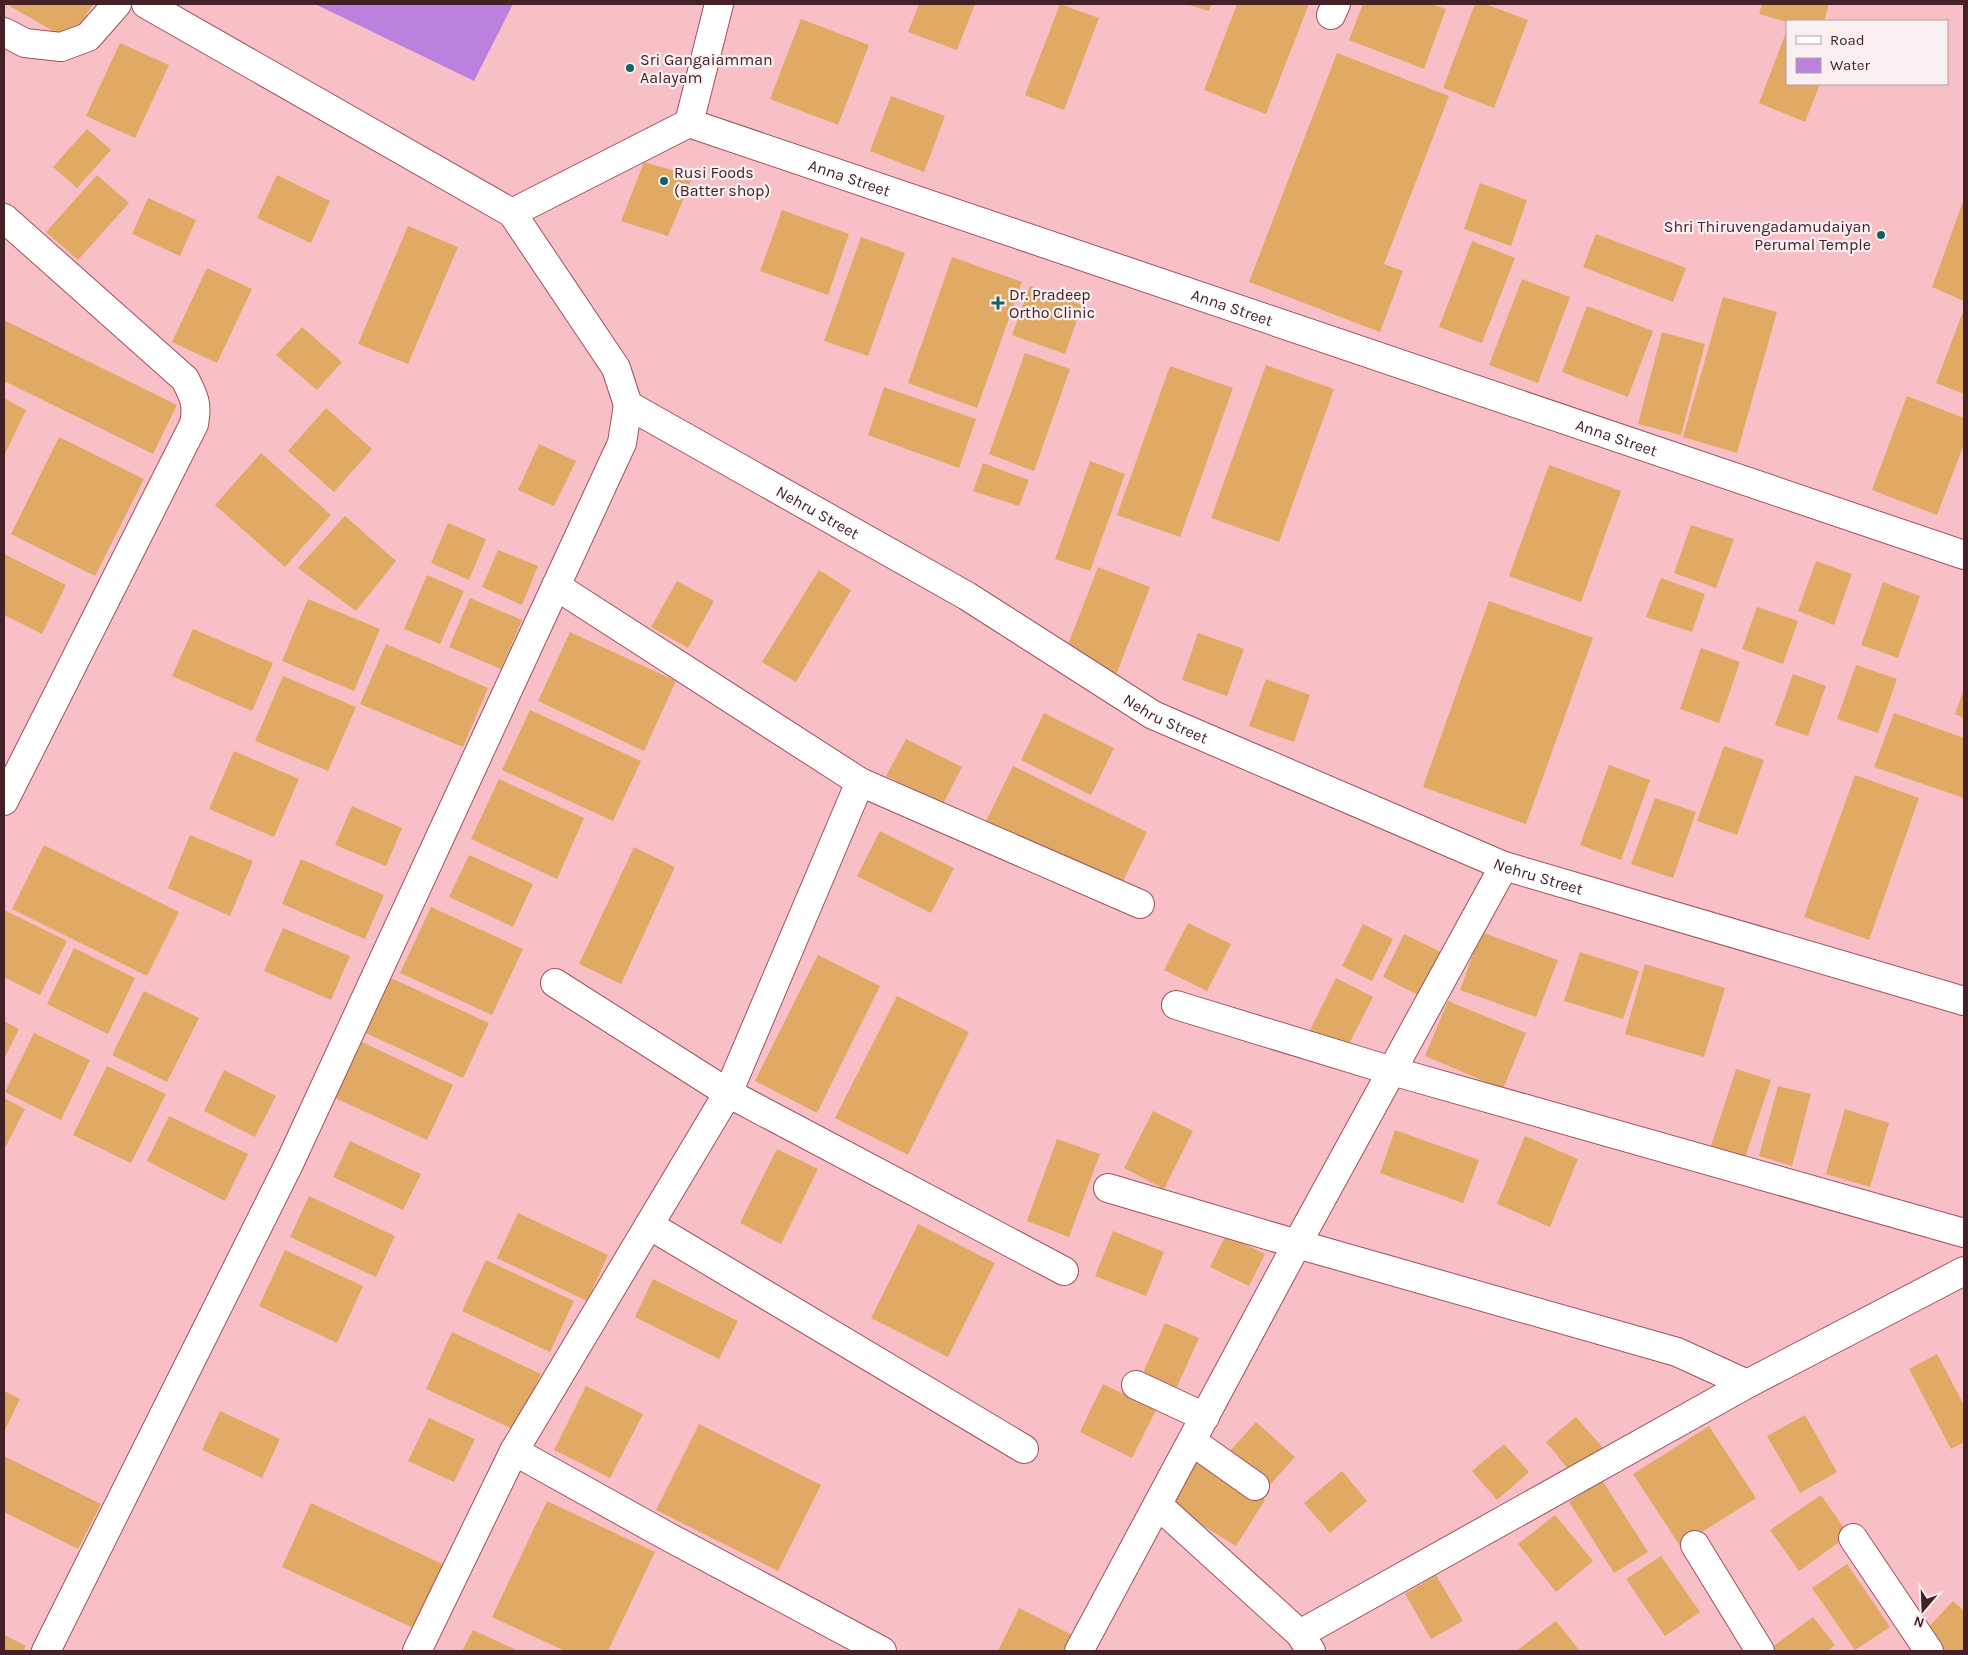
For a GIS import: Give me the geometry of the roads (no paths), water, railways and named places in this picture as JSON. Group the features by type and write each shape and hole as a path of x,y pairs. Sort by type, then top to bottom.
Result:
{"street":[{"path":"4,32 25,43 61,47 88,37 117,4"},
{"path":"46,1651 290,1162 622,443 628,404 616,368 512,213 146,4"},
{"path":"512,213 689,123 718,4"},
{"name":"Anna Street","path":"689,123 1964,555"},
{"path":"4,218 185,379 194,396 197,409 194,424 4,802"},
{"name":"Nehru Street","path":"628,404 967,596 1153,715 1504,866 1964,1001"},
{"path":"556,586 860,782 1140,904"},
{"path":"417,1651 514,1451 728,1093 860,782"},
{"path":"1079,1651 1297,1244 1504,866"},
{"path":"555,983 728,1093 1064,1271"},
{"path":"1176,1005 1392,1071 1964,1233"},
{"path":"1108,1188 1677,1352 1747,1384"},
{"path":"649,1225 1024,1449"},
{"path":"1158,1505 1306,1643 1747,1384 1964,1271"},
{"path":"1136,1385 1205,1417"},
{"path":"1192,1442 1255,1486"},
{"path":"514,1451 665,1535 882,1651"},
{"path":"1853,1538 1929,1651"},
{"path":"1695,1545 1760,1651"}],"water":[{"path":"315,4 513,4 474,81"}],"place":[{"name":"Sri Gangaiamman Aalayam","path":"630,68"},
{"name":"Rusi Foods (Batter shop)","path":"664,181"},
{"name":"Shri Thiruvengadamudaiyan Perumal Temple","path":"1881,235"},
{"name":"Dr. Pradeep Ortho Clinic","path":"998,303"}]}
